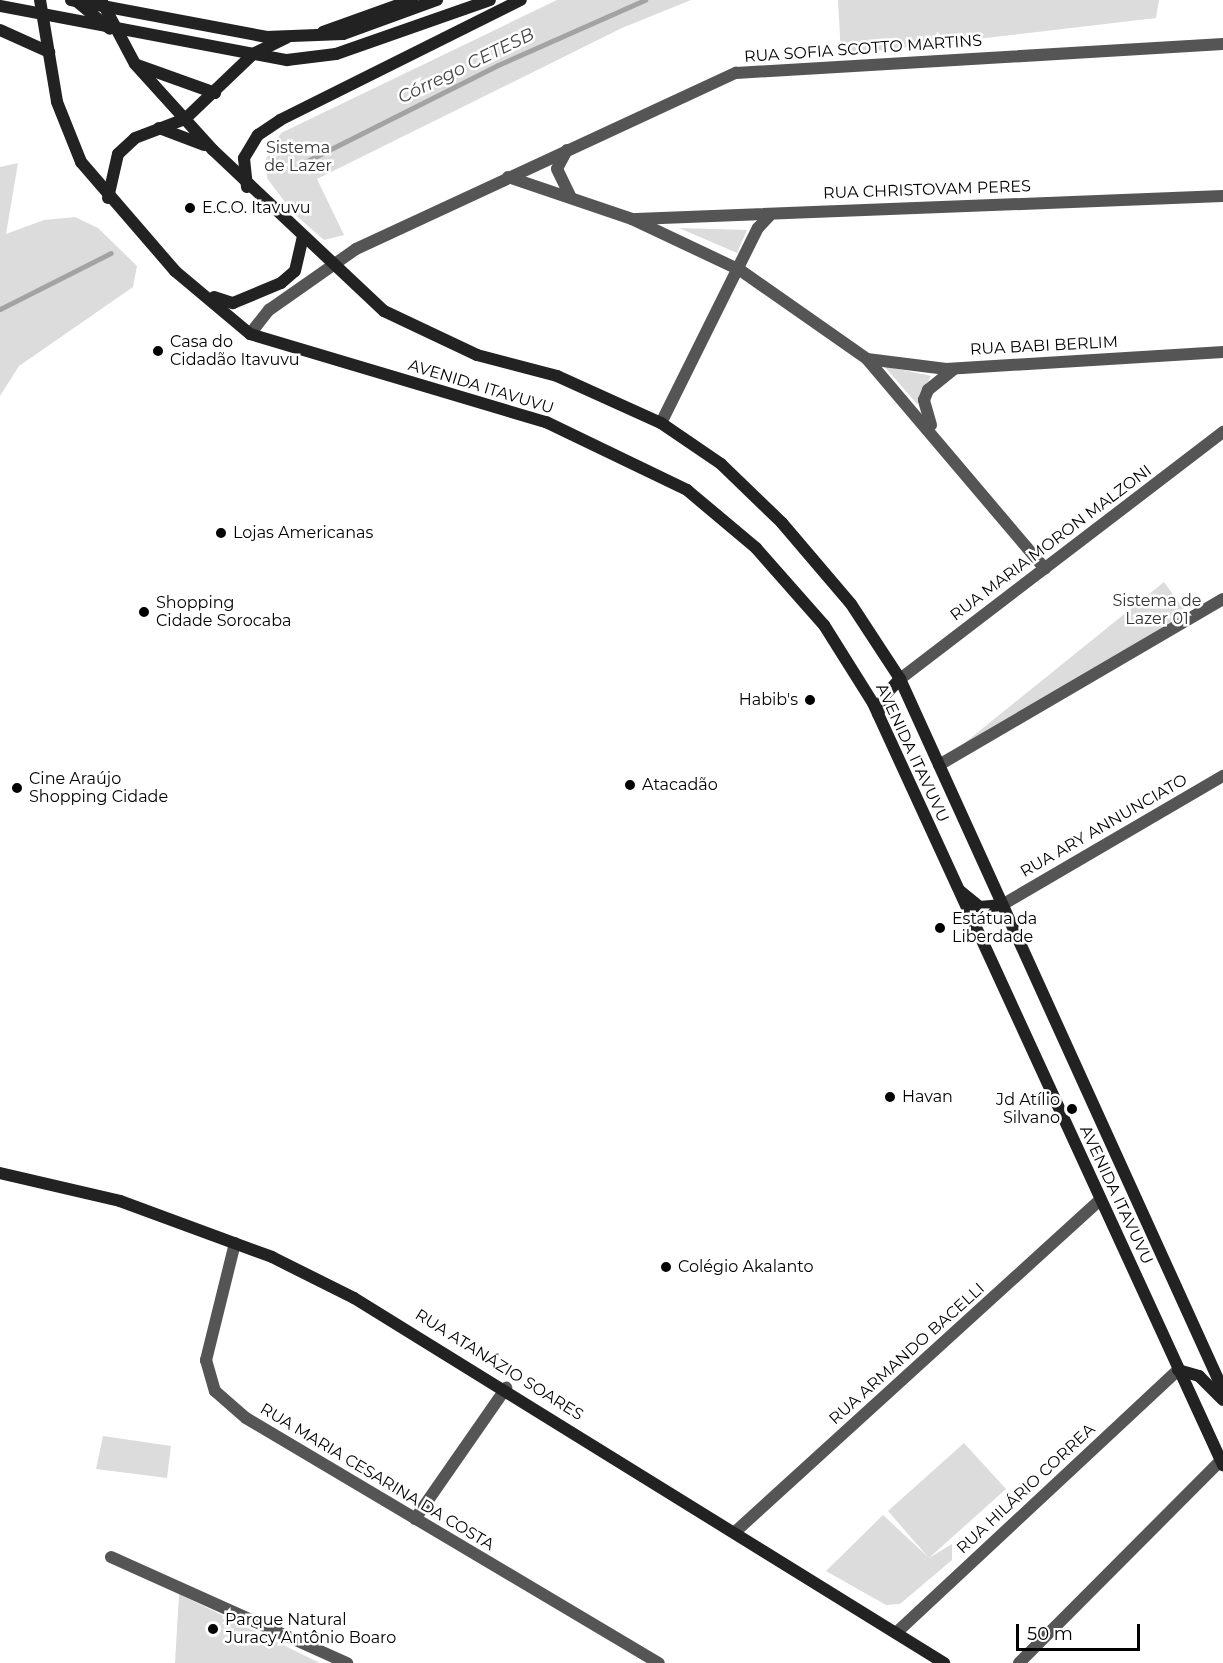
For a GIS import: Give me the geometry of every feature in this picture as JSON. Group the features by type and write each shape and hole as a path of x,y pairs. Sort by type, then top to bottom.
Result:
{"main road":[{"name":"AVENIDA ITAVUVU","path":"40,0 67,134 108,198 199,290 250,334 546,422 687,490 756,548 824,625 878,714 1222,1463"},
{"name":"AVENIDA ITAVUVU","path":"73,0 117,37"},
{"path":"73,0 266,37 344,34 437,0"},
{"name":"AVENIDA ITAVUVU","path":"101,0 117,37 135,64 213,150 247,187 384,311 477,355 557,376 661,423 721,464 782,523 851,604 900,679 1223,1390"},
{"path":"108,198 118,154 153,127 185,119 269,44 359,23 412,0"},
{"path":"0,6 287,60 336,54 490,0"},
{"path":"247,187 244,158 258,135 273,125 521,0"},
{"path":"0,30 49,52"},
{"path":"135,64 215,93"},
{"path":"153,127 175,130 213,150"},
{"path":"199,290 233,303 255,296 295,271 303,237"},
{"path":"878,714 885,695 900,679"},
{"path":"957,888 980,907 1002,904"},
{"name":"RUA ATANÁZIO SOARES","path":"0,1173 120,1201 235,1243 354,1298 506,1388 944,1663"},
{"path":"1178,1370 1199,1376 1223,1400"}],"street":[{"name":"RUA SOFIA SCOTTO MARTINS","path":"332,265 508,177 736,73 1223,44"},
{"path":"567,149 557,169 571,198"},
{"path":"508,177 632,219 740,270 867,359 937,437 1045,569"},
{"name":"RUA CHRISTOVAM PERES","path":"632,219 1223,196"},
{"path":"661,423 740,270 758,228 771,214"},
{"path":"250,334 269,310 332,265"},
{"name":"RUA BABI BERLIM","path":"867,359 955,368 1223,352"},
{"path":"937,437 924,400 935,379 955,368"},
{"name":"RUA MARIA MORON MALZONI","path":"900,679 1223,432"},
{"path":"939,765 1223,599"},
{"name":"RUA ARY ANNUNCIATO","path":"1002,904 1223,776"},
{"name":"RUA ARMANDO BACELLI","path":"735,1532 1100,1200"},
{"name":"RUA MARIA CESARINA DA COSTA","path":"235,1243 206,1360 215,1391 246,1418 659,1663"},
{"name":"RUA HILÁRIO CORREA","path":"896,1633 1178,1370"},
{"path":"415,1519 506,1388"},
{"path":"1019,1663 1222,1463"},
{"path":"111,1557 347,1663"}],"green space":[{"name":"Sistema de Lazer","path":"557,0 691,0 622,28 317,179 344,235 324,240 293,213 267,178 266,159 281,133"},
{"path":"838,0 1159,0 1156,18 841,55"},
{"path":"18,163 6,234 44,220 75,217 98,228 137,266 133,287 19,366 0,396 0,167"},
{"path":"679,228 747,230 737,253"},
{"path":"884,366 931,376 917,404"},
{"name":"Sistema de Lazer 01","path":"1164,582 1187,614 957,749"},
{"path":"103,1436 171,1446 167,1478 96,1469"},
{"path":"964,1443 1006,1489 929,1558 952,1544 952,1560 900,1604 886,1605 826,1571 883,1515 928,1557 888,1511"},
{"name":"Parque Natural Juracy Antônio Boaro","path":"179,1594 320,1663 175,1663"}],"waterway":[{"name":"Córrego CETESB","path":"301,164 498,65 645,0"},
{"name":"Córrego CETESB","path":"0,309 111,253"}],"place":[{"name":"E.C.O. Itavuvu","path":"190,208"},
{"name":"Casa do Cidadão Itavuvu","path":"158,351"},
{"name":"Lojas Americanas","path":"221,533"},
{"name":"Shopping Cidade Sorocaba","path":"144,612"},
{"name":"Habib's","path":"810,700"},
{"name":"Atacadão","path":"630,785"},
{"name":"Cine Araújo Shopping Cidade","path":"17,788"},
{"name":"Estátua da Liberdade","path":"940,928"},
{"name":"Havan","path":"890,1097"},
{"name":"Jd Atílio Silvano","path":"1072,1109"},
{"name":"Colégio Akalanto","path":"666,1267"},
{"name":"Parque Natural Juracy Antônio Boaro","path":"213,1629"}]}
